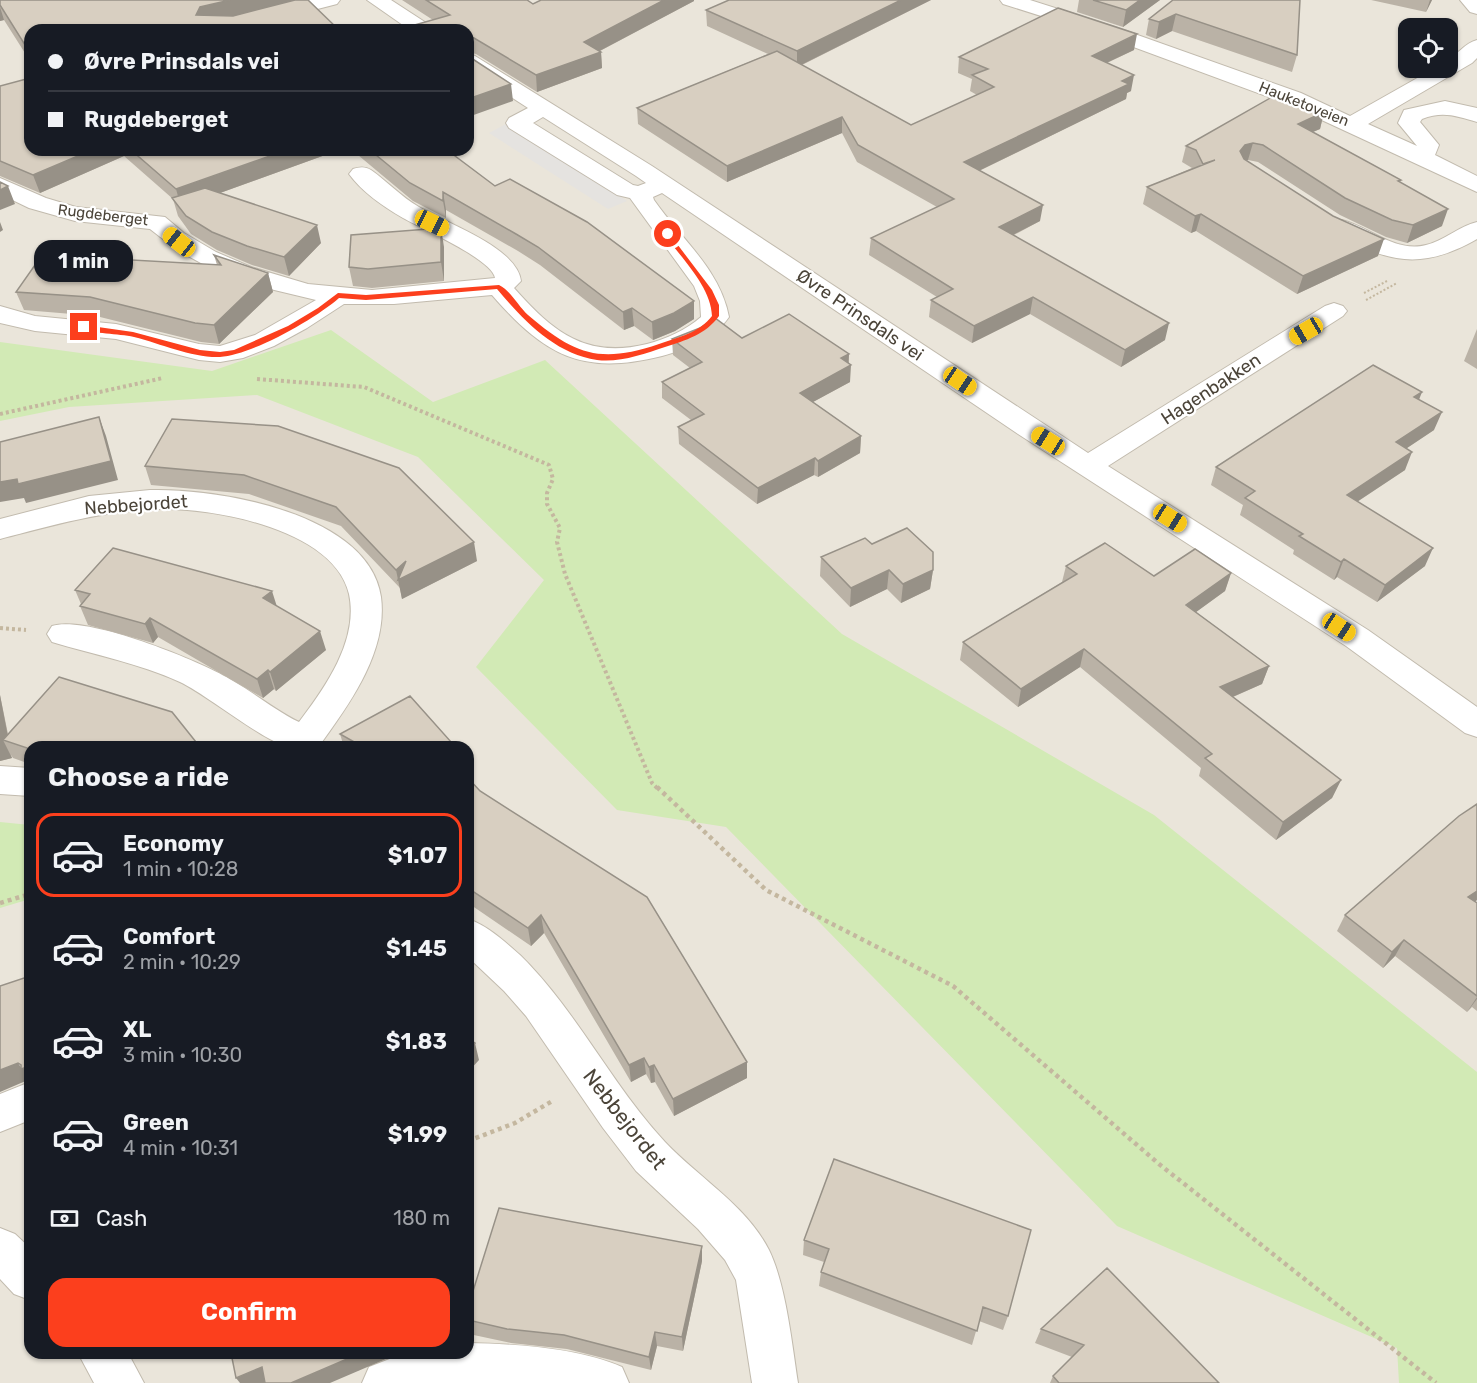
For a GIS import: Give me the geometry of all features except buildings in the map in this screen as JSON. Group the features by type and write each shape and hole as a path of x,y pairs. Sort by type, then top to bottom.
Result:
{"street":[{"path":"236,24 330,0"},
{"path":"377,0 415,24"},
{"name":"Hauketoveien","path":"1010,0 1134,32 1352,124 1477,185"},
{"path":"1470,0 1477,8"},
{"path":"1352,124 1465,59 1477,46"},
{"name":"Øvre Prinsdals vei","path":"474,64 542,109 651,189 1357,638 1477,724"},
{"path":"1419,155 1427,150 1428,145 1409,123 1412,115 1436,106 1453,106 1477,115"},
{"path":"361,174 387,197 412,213 452,232 500,264 507,272 508,281 499,287"},
{"name":"Rugdeberget","path":"0,185 22,198 59,212 156,222 179,242 221,264 276,284 338,296 366,297 499,287"},
{"name":"Øvre Prinsdals vei","path":"499,287 523,315 549,336 577,352 598,358 648,352 695,334 709,325 716,316 715,305 695,270 646,207 651,189"},
{"path":"1320,213 1365,239 1414,253 1435,250 1477,229"},
{"path":"0,314 39,323 133,334 200,352 220,354 236,352 291,327 321,310 338,296"},
{"name":"Hagenbakken","path":"1088,466 1345,304"},
{"name":"Nebbejordet","path":"0,529 102,504 197,500 236,507 275,519 305,531 328,545 346,559 362,582 366,605 363,637 344,682 308,741"},
{"name":"Nebbejordet","path":"63,634 117,646 191,673 221,689 301,741"},
{"path":"0,780 24,782"},
{"name":"Nebbejordet","path":"474,939 515,974 637,1142 662,1169 739,1241 753,1266 762,1303 775,1383"},
{"path":"0,1113 24,1103"},
{"path":"0,1249 24,1272"},
{"path":"105,1359 121,1383"},
{"path":"385,1383 431,1368 479,1365 538,1371 606,1383"}],"path":[{"path":"1345,304 1393,279"},
{"path":"0,414 172,376"},
{"path":"251,379 364,387 549,465 553,478 545,495 549,515 560,528 557,542 566,574 652,783 765,890 953,986 1158,1164 1436,1383"},
{"path":"0,903 24,896"},
{"path":"474,1139 515,1123 555,1099 582,1064"}],"shaded area":[{"path":"0,0 1477,0 1477,1383 0,1383"},
{"path":"506,124 627,201 608,209 489,133"}],"green space":[{"path":"331,330 433,402 545,360 842,634 1154,815 1477,1072 1477,1383 1399,1383 1397,1348 1117,1226 726,827 617,810 476,667 544,580 418,457 257,395 69,407 0,421 0,342 212,371"},
{"path":"0,822 24,824 24,901 0,908"}],"route":[{"path":"84,327 133,334 200,352 220,354 236,352 291,327 321,310 338,296 366,297 499,287 523,315 561,345 598,358 635,355 673,344 695,334 709,325 716,316 715,305 708,290 668,234"}]}
